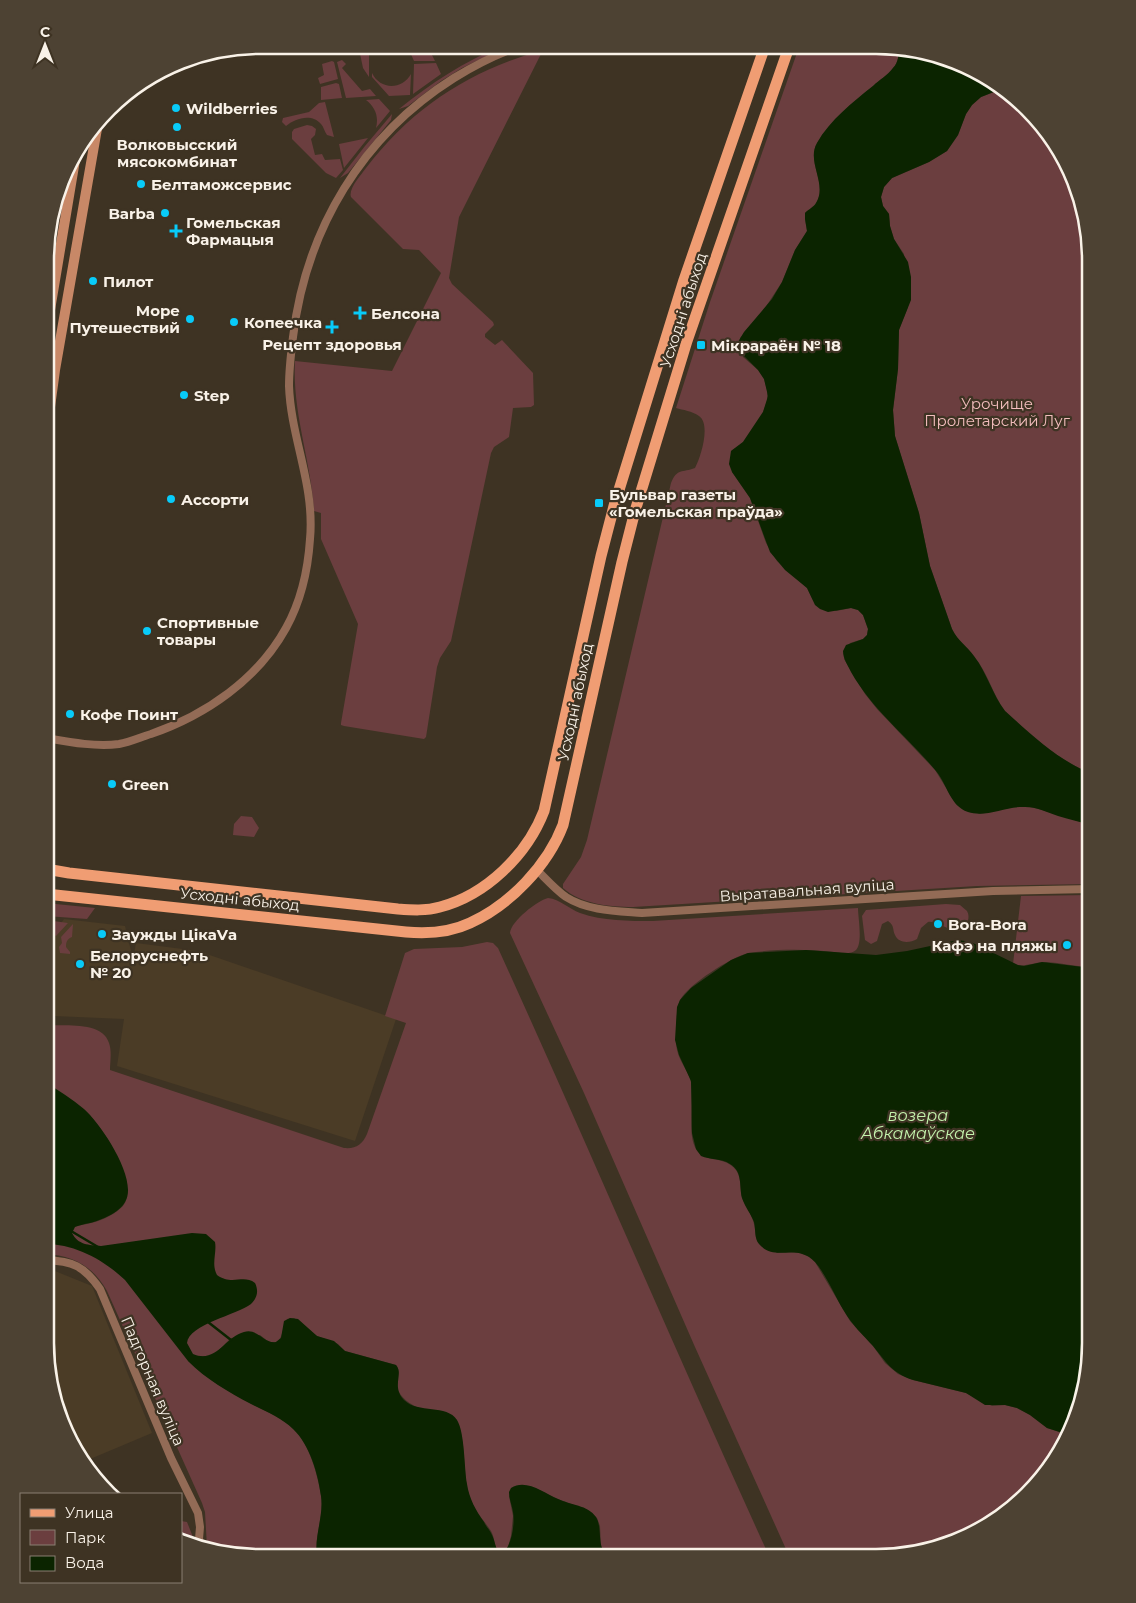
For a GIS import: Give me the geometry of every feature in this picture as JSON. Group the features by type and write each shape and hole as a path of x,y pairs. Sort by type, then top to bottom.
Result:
{"main road":[{"name":"Усходні абыход","path":"54,870 420,910 439,908 475,892 508,866 521,852 531,840 544,812 601,556 641,416 684,280 762,54"},
{"name":"Усходні абыход","path":"54,895 370,929 430,933 470,923 489,912 538,871 557,842 563,825 622,562 687,341 786,54"},
{"path":"54,377 96,134"},
{"path":"54,286 73,173"},
{"path":"132,902 134,880"}],"street":[{"path":"54,739 92,744 120,743 176,725 218,702 234,689 264,660 287,628 298,600 309,551 311,503 293,411 290,377 298,308 310,262 321,231 349,179 378,142 401,117 470,68 502,54"},
{"name":"Выратавальная вуліца","path":"538,871 567,897 583,904 615,911 642,913 993,892 1082,889"},
{"name":"Падгорная вуліца","path":"54,1261 76,1266 90,1274 100,1289 171,1458 198,1513 201,1540"}],"shaded area":[{"path":"64,919 125,926 133,959 136,943 198,951 396,1019 355,1141 117,1066 124,1019 54,1016 54,933"},
{"path":"54,1271 92,1286 152,1433 89,1459 88,1458 69,1422 58,1384 54,1357"}],"green space":[{"path":"360,54 369,54 369,77 363,68"},
{"path":"411,54 432,54 435,61 414,61"},
{"path":"484,54 491,54 462,68 408,106 399,109 423,90"},
{"path":"531,54 541,54 459,217 449,278 452,284 493,322 494,325 485,334 485,337 495,345 502,340 533,373 534,405 531,407 513,408 509,437 494,447 491,453 451,641 440,658 437,667 426,737 424,739 344,726 341,723 358,624 321,539 321,513 314,511 296,399 295,361 392,371 441,273 419,250 403,249 351,197 351,190 358,178 384,146 423,109 467,80"},
{"path":"797,54 898,55 895,66 891,71 842,112 822,135 814,150 820,192 816,203 805,213 807,231 795,250 782,282 765,308 740,338 743,357 758,370 764,379 767,401 763,412 743,442 731,451 732,472 750,498 766,543 777,561 807,588 813,600 836,611 851,608 858,610 863,615 868,629 867,635 863,639 850,643 844,659 865,694 935,770 956,804 980,814 1027,806 1082,822 1082,884 977,886 633,907 596,904 578,898 563,888 563,884 581,857 587,840 671,483 678,473 695,468 702,449 705,433 703,420 693,413 676,408 710,302"},
{"path":"342,60 346,64 342,68 362,91 370,89 376,96 346,98 337,62"},
{"path":"334,62 338,79 320,84 318,78 324,75 322,64"},
{"path":"436,63 441,74 413,94 414,64"},
{"path":"372,73 380,83 391,86 402,83 411,74 410,95 389,96 372,77"},
{"path":"339,84 342,98 321,100 321,87"},
{"name":"Урочище Пролетарский Луг","path":"996,91 1022,114 1040,134 1055,157 1067,181 1078,219 1082,246 1082,769 1056,754 1005,711 979,663 952,629 930,566 919,513 895,436 893,410 898,369 899,330 908,307 904,254 894,239 889,214 883,206 881,197 884,187 892,178 929,162 947,151 958,135 966,114 981,97"},
{"path":"379,99 390,111 376,128 376,112 366,100"},
{"path":"325,102 334,137 327,135 322,125 313,119 299,119 286,126 282,122 283,118 309,112 319,103"},
{"path":"392,114 391,120 348,173 340,178 365,146"},
{"path":"307,125 316,129 315,135 311,139 315,155 322,154 325,160 340,159 343,170 336,178 326,173 292,139 294,129"},
{"path":"368,138 344,168 339,144"},
{"path":"241,816 252,817 259,828 254,837 233,835 234,824"},
{"path":"1082,895 1082,967 1046,962 1013,964 1021,896"},
{"path":"548,898 557,900 589,916 625,921 653,921 858,908 859,942 854,952 791,950 748,953 731,960 711,972 692,987 680,1000 676,1045 678,1055 691,1083 693,1143 703,1156 725,1162 737,1171 742,1198 753,1221 756,1237 777,1253 799,1253 808,1256 815,1262 850,1321 873,1346 885,1363 898,1374 913,1380 966,1393 992,1406 1005,1405 1017,1408 1047,1428 1062,1433 1040,1469 1002,1507 979,1522 955,1534 917,1545 890,1549 786,1549 584,1093 510,933 511,928 525,912"},
{"path":"54,904 95,908 87,919 54,917"},
{"path":"946,904 960,905 967,911 967,923 959,931 928,922 921,928 917,939 905,942 897,938 888,921 882,924 877,941 871,944 865,940 862,916 866,910"},
{"path":"54,921 68,923 56,936 54,935"},
{"path":"73,924 72,937 66,945 70,954 60,953 61,937"},
{"path":"487,942 493,943 498,948 766,1549 603,1549 597,1518 587,1510 537,1489 519,1485 509,1496 513,1516 508,1547 506,1549 497,1549 491,1531 469,1495 462,1437 456,1419 422,1409 406,1400 400,1394 397,1387 398,1368 396,1365 345,1351 338,1344 317,1336 294,1318 287,1319 282,1335 276,1342 269,1342 260,1335 231,1338 216,1353 210,1356 198,1356 188,1361 221,1387 272,1414 294,1429 299,1435 312,1460 321,1496 322,1504 316,1549 246,1549 207,1542 205,1512 202,1503 107,1291 96,1275 82,1264 54,1255 54,1229 96,1222 114,1213 122,1207 126,1199 127,1188 113,1148 92,1118 78,1111 54,1104 54,1025 82,1026 99,1031 105,1036 110,1046 110,1070 344,1148 352,1148 361,1144 367,1134 406,1023 385,1016 405,953 414,949 462,947"},
{"path":"182,1521 187,1522 193,1538 182,1534"}],"water":[{"path":"898,55 930,61 968,75 996,91 981,97 972,105 966,114 958,135 947,151 929,162 892,178 884,187 881,197 883,206 889,214 894,239 908,262 911,277 911,300 899,330 898,369 893,410 895,436 919,513 930,566 952,629 983,669 996,698 1005,711 1056,754 1082,769 1082,823 1029,807 1018,807 982,814 968,812 957,805 940,776 870,699 846,662 843,651 846,645 863,639 867,635 868,629 863,615 858,610 851,608 828,612 815,605 807,588 785,570 770,552 750,498 732,472 729,464 731,451 743,442 763,412 768,396 764,379 740,352 738,342 772,299 782,282 795,250 807,231 805,213 815,204 820,188 814,150 828,127 842,112 891,71"},
{"name":"возера Абкамаўскае","path":"958,940 971,942 1018,965 1024,966 1042,962 1082,967 1082,1357 1075,1397 1062,1433 1047,1428 1017,1408 1005,1405 985,1405 966,1393 913,1380 900,1374 886,1362 851,1321 815,1262 808,1256 800,1253 772,1252 757,1242 754,1222 742,1198 737,1171 727,1162 701,1156 696,1149 692,1133 691,1081 679,1055 675,1040 677,1007 680,1000 691,988 731,960 748,953 806,950 876,955 907,951"},
{"path":"54,1088 84,1109 100,1127 116,1153 127,1180 128,1192 122,1206 104,1218 75,1227 72,1233 74,1237 84,1244 101,1246 192,1233 206,1234 215,1242 214,1267 217,1275 228,1280 251,1281 255,1283 257,1294 251,1304 196,1330 190,1336 187,1343 193,1354 201,1356 214,1353 237,1335 249,1331 268,1341 276,1342 281,1338 284,1321 290,1318 298,1319 317,1336 334,1341 345,1351 396,1365 399,1372 398,1390 404,1400 417,1407 446,1412 457,1420 462,1433 469,1494 491,1533 497,1549 316,1549 322,1504 321,1496 318,1478 309,1451 299,1436 284,1421 226,1390 195,1368 125,1280 117,1273 88,1254 54,1245"},
{"path":"517,1485 529,1486 593,1513 598,1523 602,1549 506,1549 514,1522 509,1497 511,1488"}],"waterway":[{"path":"71,1231 98,1247"},
{"path":"208,1322 231,1340"}],"place":[{"name":"Wildberries","path":"176,108"},
{"name":"Волковысский мясокомбинат","path":"177,127"},
{"name":"Белтаможсервис","path":"141,184"},
{"name":"Barba","path":"165,213"},
{"name":"Гомельская Фармацыя","path":"176,231"},
{"name":"Пилот","path":"93,281"},
{"name":"Белсона","path":"360,313"},
{"name":"Море Путешествий","path":"190,319"},
{"name":"Копеечка","path":"234,322"},
{"name":"Рецепт здоровья","path":"332,327"},
{"name":"Мікрараён № 18","path":"701,345"},
{"name":"Step","path":"184,395"},
{"name":"Ассорти","path":"171,499"},
{"name":"Бульвар газеты «Гомельская праўда»","path":"599,503"},
{"name":"Спортивные товары","path":"147,631"},
{"name":"Кофе Поинт","path":"70,714"},
{"name":"Green","path":"112,784"},
{"name":"Bora-Bora","path":"938,924"},
{"name":"Заужды ЦікаVа","path":"102,934"},
{"name":"Кафэ на пляжы","path":"1067,945"},
{"name":"Белоруснефть № 20","path":"80,964"}]}
